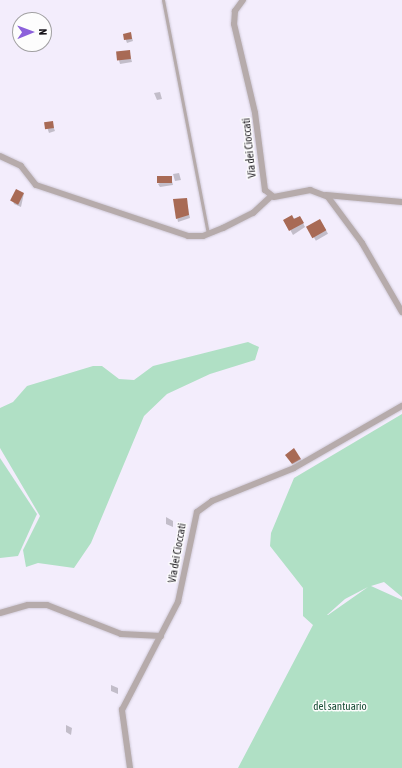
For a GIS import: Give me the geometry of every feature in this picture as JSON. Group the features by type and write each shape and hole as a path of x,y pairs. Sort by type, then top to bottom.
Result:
{"street":[{"name":"Via dei Cioccati","path":"243,0 234,15 235,36 256,113 264,186 272,196"},
{"path":"0,156 21,166 36,185 188,236 208,234 253,213 272,196 310,190 326,195 402,202"},
{"path":"326,195 362,243 402,312"},
{"name":"Via dei Cioccati","path":"130,768 122,710 179,598 192,524 200,508 284,473 402,406"},
{"path":"0,613 28,605 47,605 121,634 161,636"}],"lane":[{"path":"162,0 208,234"}],"green space":[{"path":"248,342 259,347 255,360 210,374 167,394 144,416 91,543 74,568 38,563 26,567 23,550 40,516 0,448 0,408 13,402 27,386 93,366 102,366 119,379 134,380 153,366"},
{"name":"del santuario","path":"402,414 402,597 384,582 371,586 402,600 402,768 238,768 313,625 303,616 303,588 270,546 271,533 294,478","holes":["368,587 328,615 345,599"]},
{"path":"0,458 37,514 18,556 0,558"}],"building":[{"path":"131,32 132,39 124,40 123,34"},
{"path":"130,50 131,59 117,60 116,51"},
{"path":"53,121 54,128 45,129 44,122"},
{"path":"157,176 172,176 172,183 157,183"},
{"path":"16,189 24,193 18,205 10,201"},
{"path":"187,198 189,215 176,219 173,199"},
{"path":"292,215 294,219 300,216 304,223 289,231 283,220"},
{"path":"320,219 326,230 312,238 306,227"},
{"path":"294,448 301,459 292,464 285,455"}]}
